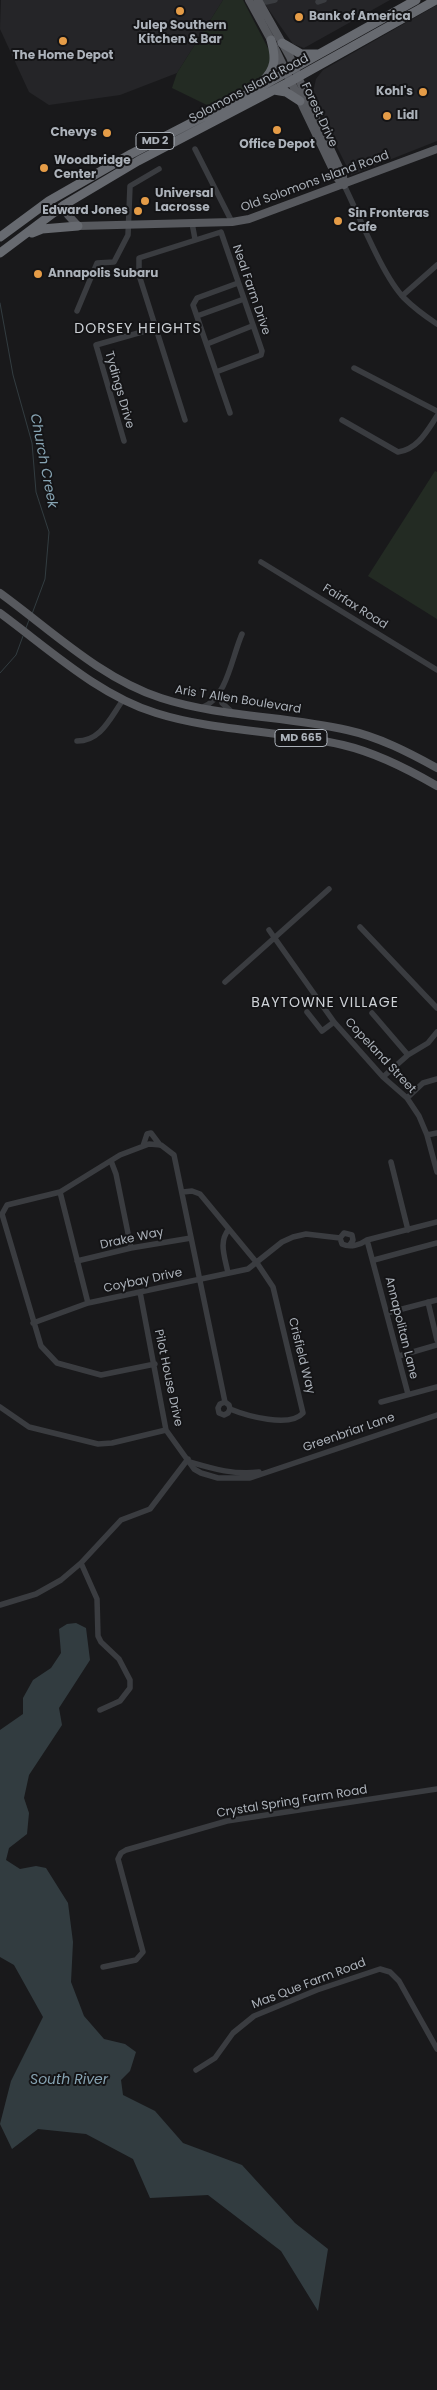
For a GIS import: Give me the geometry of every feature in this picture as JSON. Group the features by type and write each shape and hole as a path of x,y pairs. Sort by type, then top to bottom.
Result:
{"highway":[{"name":"Solomons Island Road","path":"0,253 64,205 138,161 274,90 320,54 416,0"},
{"name":"Solomons Island Road","path":"0,237 57,197 131,154 254,91 293,75 436,0"},
{"path":"254,91 270,75 274,66 276,59 272,40"},
{"path":"282,43 300,54 320,54"},
{"path":"274,90 287,92 300,101"},
{"path":"64,205 64,200 102,177 131,154"},
{"path":"14,243 32,222 53,206 57,197"},
{"path":"24,235 42,229 78,226"}],"main road":[{"name":"Forest Drive","path":"249,0 293,75 343,176 344,184"},
{"name":"Forest Drive","path":"259,0 282,43 300,101 337,178 344,184"},
{"name":"Old Solomons Island Road","path":"78,226 232,222 249,219 437,149"},
{"path":"64,205 68,216 78,226"},
{"name":"Aris T Allen Boulevard","path":"1,593 100,667 128,685 162,698 203,707 322,725 364,734 400,749 437,768"},
{"name":"MD 665","path":"0,613 46,648 123,700 156,714 358,749 393,763 437,786"}],"street":[{"path":"259,0 266,2 275,0"},
{"path":"195,149 232,222"},
{"path":"77,311 97,263 114,262 128,235 130,186 159,169"},
{"name":"Forest Drive","path":"344,184 386,271 402,296 419,312 437,324"},
{"path":"185,420 139,275 140,258 195,240 192,223"},
{"name":"Neal Farm Drive","path":"195,240 221,232 262,351 261,355 216,372"},
{"path":"402,296 437,265"},
{"path":"230,413 193,305 197,298 238,283"},
{"path":"197,316 244,299"},
{"path":"207,344 252,326"},
{"name":"Tydings Drive","path":"124,441 96,345 156,328"},
{"path":"354,368 437,411"},
{"path":"342,420 398,452 405,451 420,442 437,416"},
{"name":"Fairfax Road","path":"261,562 437,670"},
{"path":"203,707 214,702 221,692 242,634"},
{"path":"221,692 222,703 232,712"},
{"path":"76,741 86,741 99,734 123,700"},
{"path":"225,982 329,888"},
{"path":"360,927 437,1008"},
{"name":"Copeland Street","path":"269,930 334,1022 383,1077 407,1098 419,1116 437,1172"},
{"path":"307,1012 322,1031 334,1022"},
{"path":"372,1013 408,1055"},
{"path":"383,1077 408,1055 428,1043 437,1032"},
{"path":"407,1098 423,1083 437,1080"},
{"path":"143,1146 147,1134 151,1133 160,1145"},
{"path":"427,1136 437,1133"},
{"path":"155,1364 101,1375 57,1364 41,1346 2,1214 7,1205 60,1192 111,1161 148,1144 160,1145"},
{"name":"Crisfield Way","path":"160,1145 174,1155 225,1402 229,1405 230,1409 248,1416 290,1421 303,1413 273,1287 257,1264"},
{"path":"111,1161 116,1174 132,1248"},
{"path":"391,1162 408,1230"},
{"path":"183,1192 192,1191 200,1194 257,1264 282,1242 293,1237 306,1234 340,1238"},
{"path":"60,1192 88,1304"},
{"path":"340,1238 344,1245 351,1242 358,1245 367,1240 437,1222"},
{"path":"228,1273 222,1239 229,1229"},
{"path":"340,1238 346,1232 352,1235 351,1242"},
{"name":"Drake Way","path":"77,1261 132,1248 192,1238"},
{"name":"Annapolitan Lane","path":"367,1240 374,1260 408,1394 381,1402"},
{"path":"374,1260 437,1243"},
{"name":"Coybay Drive","path":"33,1323 88,1304 248,1269 257,1264"},
{"name":"Pilot House Drive","path":"140,1292 166,1430 189,1460"},
{"path":"387,1313 437,1300"},
{"path":"428,1302 437,1340"},
{"path":"399,1356 437,1345"},
{"path":"408,1394 437,1387"},
{"name":"Crisfield Way","path":"225,1402 220,1404 218,1408 220,1412 224,1415 230,1409"},
{"path":"0,1407 29,1427 98,1444 112,1443 166,1430"},
{"name":"Greenbriar Lane","path":"189,1460 217,1471 232,1473 268,1471 437,1416"},
{"path":"0,1605 36,1594 61,1580 81,1563 121,1520 150,1509 189,1460"},
{"path":"81,1563 98,1599 98,1636 101,1642 119,1659 130,1680 130,1688 120,1702 100,1710"},
{"name":"Crystal Spring Farm Road","path":"104,1967 136,1960 143,1952 118,1859 121,1853 126,1850 227,1821 437,1789"},
{"name":"Mas Que Farm Road","path":"196,2070 214,2058 233,2033 254,2016 310,1993 380,1969 390,1972 399,1981 437,2050"}],"shaded area":[{"path":"1,0 223,0 177,73 120,95 49,105 29,92 0,29"},
{"path":"223,0 243,0 272,56 269,66 256,82 238,93 209,106 172,88 177,73"},
{"path":"262,0 390,0 304,48 293,44"},
{"path":"437,5 437,141 351,175 312,97 316,79 323,70"},
{"path":"435,471 437,472 437,619 368,576"}],"water":[{"name":"South River","path":"76,1623 86,1628 90,1660 59,1708 62,1725 29,1775 24,1798 29,1813 27,1834 9,1848 6,1860 20,1869 36,1866 46,1868 68,1903 73,1942 71,1982 84,2016 104,2039 125,2044 136,2052 130,2071 121,2080 123,2095 155,2111 183,2143 242,2165 295,2223 328,2249 318,2311 281,2251 208,2195 150,2198 133,2159 86,2134 38,2129 12,2149 0,2124 11,2081 43,2017 14,1965 0,1957 0,1730 23,1714 23,1698 33,1680 51,1668 61,1653 59,1629 67,1624"}],"waterway":[{"name":"Church Creek","path":"0,303 13,375 32,443 36,492 49,532 45,579 32,614"},
{"name":"Church Creek","path":"26,628 29,620"},
{"name":"Church Creek","path":"0,673 16,655 23,636"}],"place":[{"name":"Julep Southern Kitchen & Bar","path":"180,11"},
{"name":"Bank of America","path":"299,17"},
{"name":"The Home Depot","path":"63,41"},
{"name":"Kohl's","path":"423,92"},
{"name":"Lidl","path":"387,116"},
{"name":"Office Depot","path":"277,130"},
{"name":"Chevys","path":"107,133"},
{"name":"Woodbridge Center","path":"44,168"},
{"name":"Universal Lacrosse","path":"145,201"},
{"name":"Edward Jones","path":"138,211"},
{"name":"Sin Fronteras Cafe","path":"338,221"},
{"name":"Annapolis Subaru","path":"38,274"}],"district":[{"name":"DORSEY HEIGHTS","path":"138,329"},
{"name":"BAYTOWNE VILLAGE","path":"325,1003"}]}
